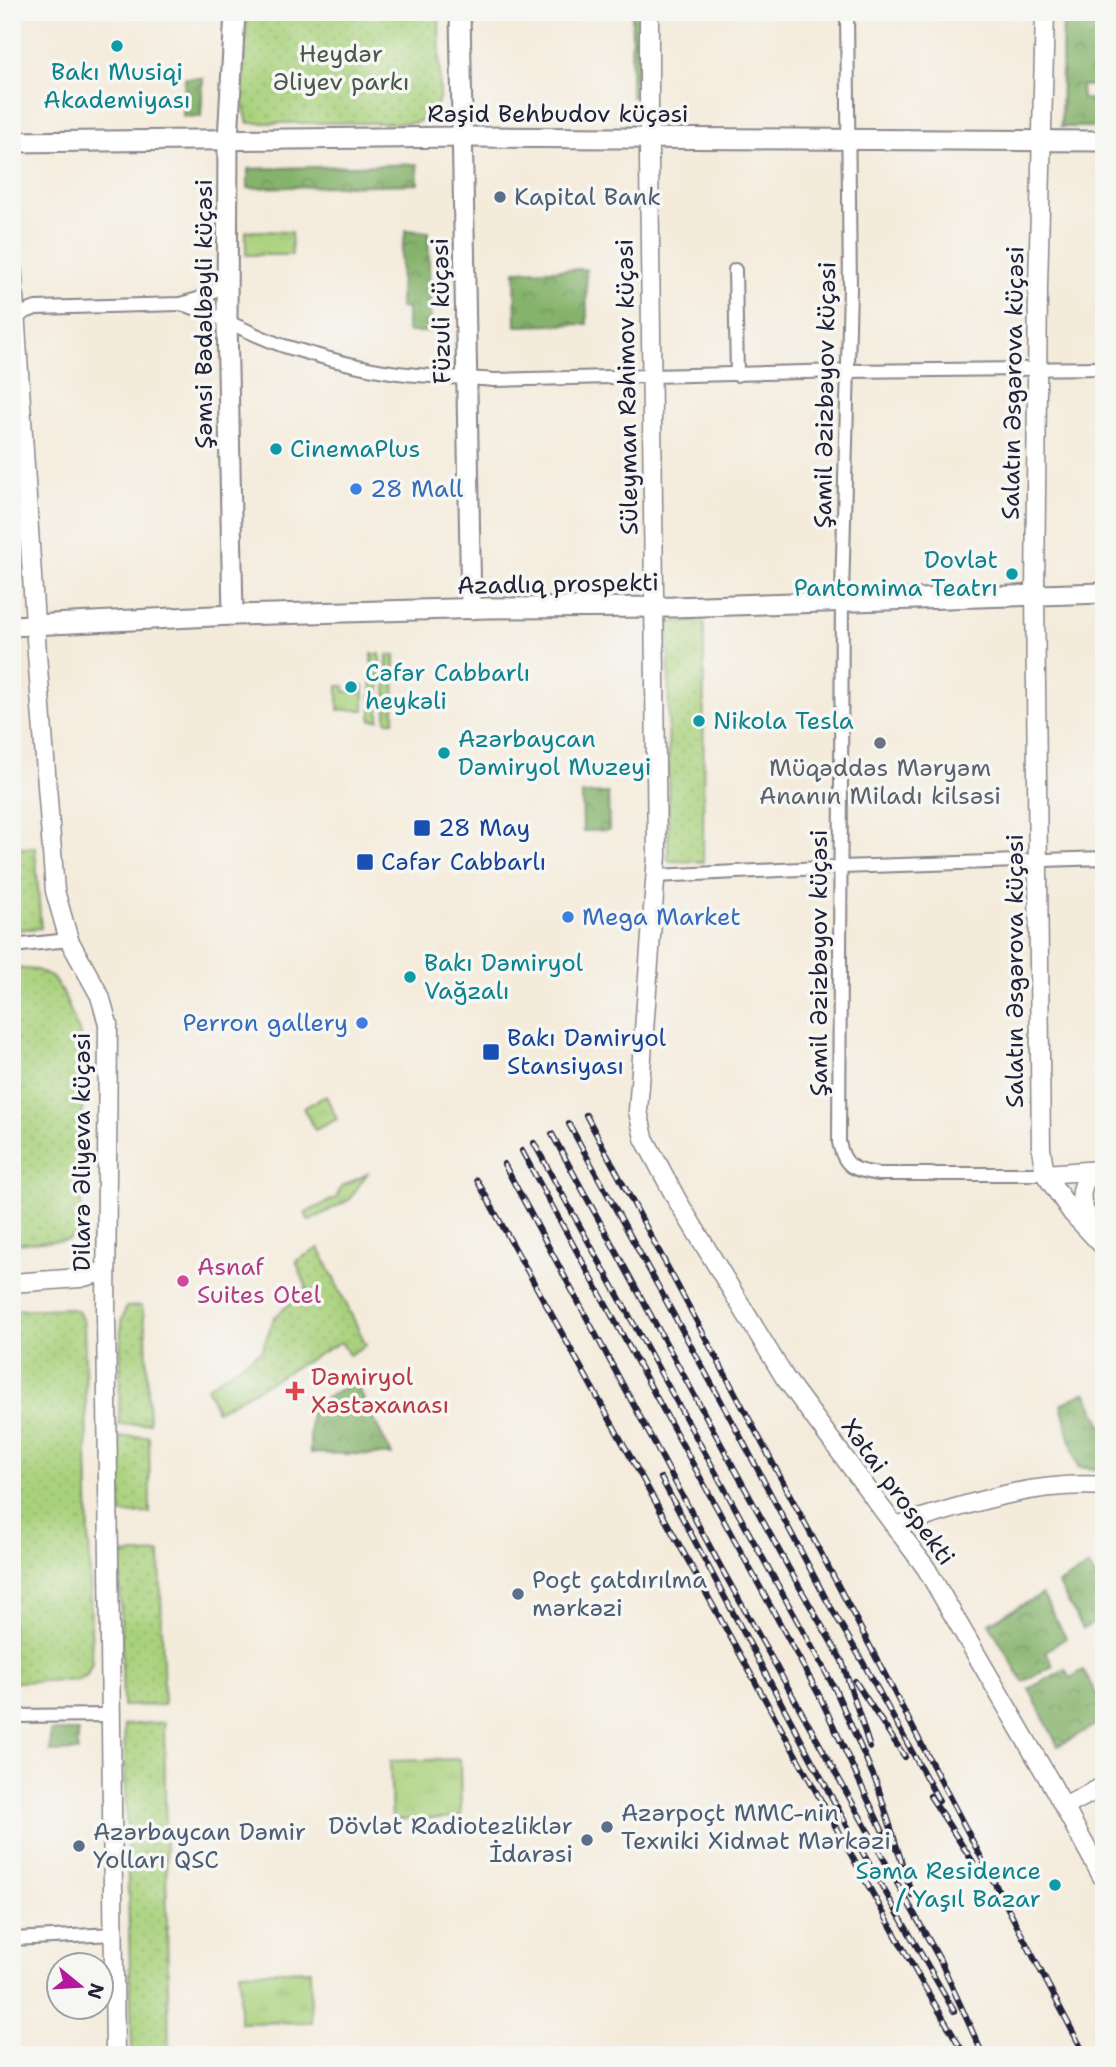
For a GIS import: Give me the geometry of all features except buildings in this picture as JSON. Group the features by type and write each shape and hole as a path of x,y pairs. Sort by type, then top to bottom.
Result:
{"main road":[{"name":"Şəmsi Bədəlbəyli küçəsi","path":"233,615 227,285 228,140 235,12"},
{"name":"Füzuli küçəsi","path":"460,12 471,609"},
{"name":"Süleyman Rəhimov küçəsi","path":"644,1138 638,1111 656,876 649,12"},
{"name":"Salatın Əsgərova küçəsi","path":"1045,12 1035,594 1041,1148 1045,1174"},
{"name":"Rəşid Behbudov küçəsi","path":"12,142 463,137 1104,142"},
{"name":"Dilarə Əliyeva küçəsi","path":"12,263 55,891 69,940 100,996 108,1024 106,1271 115,2055"},
{"name":"Azadlıq prospekti","path":"12,626 233,615 654,607 1104,593"},
{"name":"Xətai prospekti","path":"644,1138 677,1200 785,1378 926,1568 1104,1880"},
{"path":"1045,1174 1104,1171"},
{"path":"1090,1222 1082,1205 1083,1186 1087,1178 1104,1171"},
{"path":"1045,1174 1104,1235"},
{"path":"1045,1174 1072,1213 1104,1247"},
{"path":"12,1283 80,1278 106,1271"},
{"path":"896,1526 994,1497 1036,1488 1067,1484 1104,1486"},
{"path":"1064,1807 1104,1786"}],"street":[{"name":"Şamil Əzizbəyov küçəsi","path":"847,12 850,288 842,601 839,1142 842,1154 853,1168 879,1174 1045,1174"},
{"path":"735,270 737,375"},
{"path":"14,321 29,309 36,308 180,304 198,299 227,285"},
{"path":"180,304 279,344 366,368 467,378 1104,368"},
{"path":"656,876 1104,859"},
{"path":"12,946 69,940"},
{"path":"12,1716 110,1715"},
{"path":"12,1939 114,1934"}],"green space":[{"name":"Heydər Əliyev parkı","path":"247,12 439,12 440,95 437,105 432,113 414,123 248,123 242,100"},
{"path":"632,12 641,12 641,96 631,97"},
{"path":"1063,12 1104,12 1104,85 1081,86 1082,99 1104,100 1104,127 1061,127"},
{"path":"185,78 203,78 201,117 183,116"},
{"path":"417,164 418,184 248,188 248,169"},
{"path":"406,230 428,232 431,332 407,332 407,309 400,308 401,255"},
{"path":"246,231 291,232 292,255 246,255"},
{"path":"586,269 587,324 516,326 515,271"},
{"path":"669,622 704,622 703,862 668,861"},
{"path":"372,654 380,654 379,720 371,720"},
{"path":"387,655 395,655 394,721 386,721"},
{"path":"338,686 345,686 345,692 356,692 357,686 364,686 364,710 338,710"},
{"path":"608,793 609,830 583,831 582,794"},
{"path":"35,847 41,928 12,930 12,849"},
{"path":"12,968 37,970 53,978 63,993 83,1042 81,1222 77,1235 67,1240 12,1244"},
{"path":"326,1096 337,1119 315,1130 303,1108"},
{"path":"367,1174 349,1200 309,1221 305,1213 336,1198 342,1186"},
{"path":"319,1248 366,1345 349,1355 341,1342 217,1411 207,1387 262,1350 274,1318 307,1288 296,1261"},
{"path":"142,1306 146,1333 149,1423 119,1425 121,1323 126,1307"},
{"path":"67,1308 78,1311 84,1324 92,1663 87,1675 77,1680 12,1682 12,1310"},
{"path":"355,1382 392,1455 310,1453 310,1406"},
{"path":"1086,1392 1104,1429 1104,1470 1078,1467 1061,1404"},
{"path":"149,1436 150,1513 121,1514 120,1437"},
{"path":"160,1553 164,1705 123,1706 119,1555"},
{"path":"1089,1566 1104,1592 1104,1618 1083,1629 1058,1584"},
{"path":"1042,1594 1066,1638 1046,1651 1053,1666 1023,1682 989,1623"},
{"path":"1065,1669 1070,1678 1083,1670 1104,1708 1104,1720 1058,1746 1029,1689"},
{"path":"164,1722 169,2055 132,2055 124,1725"},
{"path":"50,1731 78,1731 78,1751 50,1752"},
{"path":"460,1759 461,1817 392,1820 390,1761"},
{"path":"310,1970 311,2022 240,2023 240,1972"}],"railway":[{"path":"586,1115 821,1553 1085,2055"},
{"path":"569,1124 826,1599 939,1801"},
{"path":"552,1134 842,1661 870,1748"},
{"path":"534,1143 835,1689 877,1784 912,1895"},
{"path":"522,1151 819,1695 884,1834"},
{"path":"504,1164 723,1571 940,1960 983,2055"},
{"path":"477,1180 920,1979 965,2055"},
{"path":"661,1478 845,1822 954,2011"},
{"path":"855,1681 905,1757"},
{"path":"930,1796 973,1862"}],"place":[{"name":"Bakı Musiqi Akademiyası","path":"117,46"},
{"name":"Kapital Bank","path":"500,197"},
{"name":"CinemaPlus","path":"276,449"},
{"name":"28 Mall","path":"356,489"},
{"name":"Dovlət Pantomima Teatrı","path":"1012,574"},
{"name":"Cəfər Cabbarlı heykəli","path":"351,687"},
{"name":"Nikola Tesla","path":"699,721"},
{"name":"Müqəddəs Məryəm Ananın Miladı kilsəsi","path":"880,743"},
{"name":"Azərbaycan Dəmiryol Muzeyi","path":"444,753"},
{"name":"28 May","path":"422,828"},
{"name":"Cəfər Cabbarlı","path":"365,862"},
{"name":"Mega Market","path":"568,917"},
{"name":"Bakı Dəmiryol Vağzalı","path":"410,977"},
{"name":"Perron gallery","path":"362,1023"},
{"name":"Bakı Dəmiryol Stansiyası","path":"491,1052"},
{"name":"Asnaf Suites Otel","path":"183,1281"},
{"name":"Dəmiryol Xəstəxanası","path":"295,1391"},
{"name":"Poçt çatdırılma mərkəzi","path":"518,1594"},
{"name":"Azərpoçt MMC-nin Texniki Xidmət Mərkəzi","path":"607,1827"},
{"name":"Dövlət Radiotezliklər İdarəsi","path":"587,1840"},
{"name":"Azərbaycan Dəmir Yolları QSC","path":"79,1846"},
{"name":"Səma Residence / Yaşıl Bazar","path":"1055,1885"}]}
